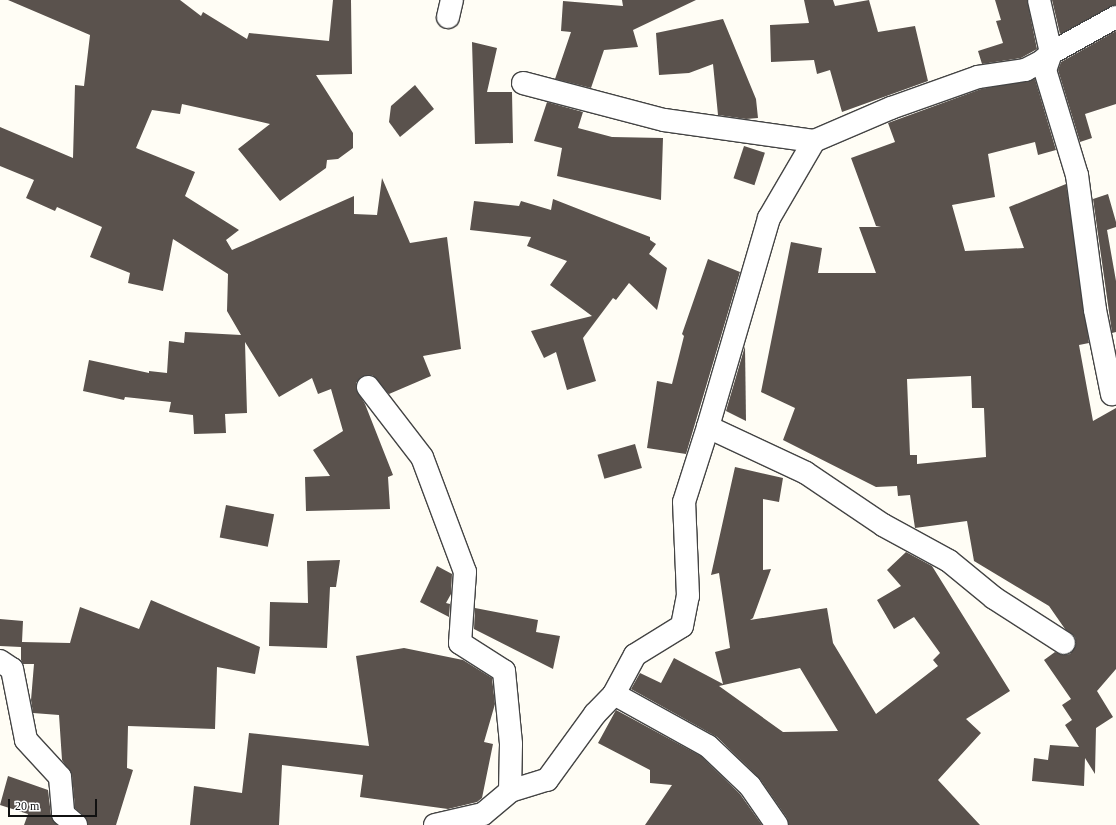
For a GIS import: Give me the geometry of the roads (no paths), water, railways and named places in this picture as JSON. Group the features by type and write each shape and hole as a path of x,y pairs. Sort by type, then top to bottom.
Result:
{"street":[{"path":"1039,0 1051,53 1045,70 1077,175 1095,310 1112,394"},
{"path":"523,83 664,120 814,141 891,108 978,77 1025,70 1041,62 1051,53 1116,17"},
{"path":"435,825 483,814 510,791 546,780 596,714 614,694 635,655 682,626 688,596 684,502 708,427 769,218 814,141"},
{"path":"368,387 422,457 465,572 460,643 504,671 511,744 510,791"},
{"path":"708,427 806,473 883,525 949,561 994,598 1064,642"},
{"path":"0,661 12,669 26,740 60,777 63,814 76,825"},
{"path":"614,694 708,746 750,786 777,825"}]}
